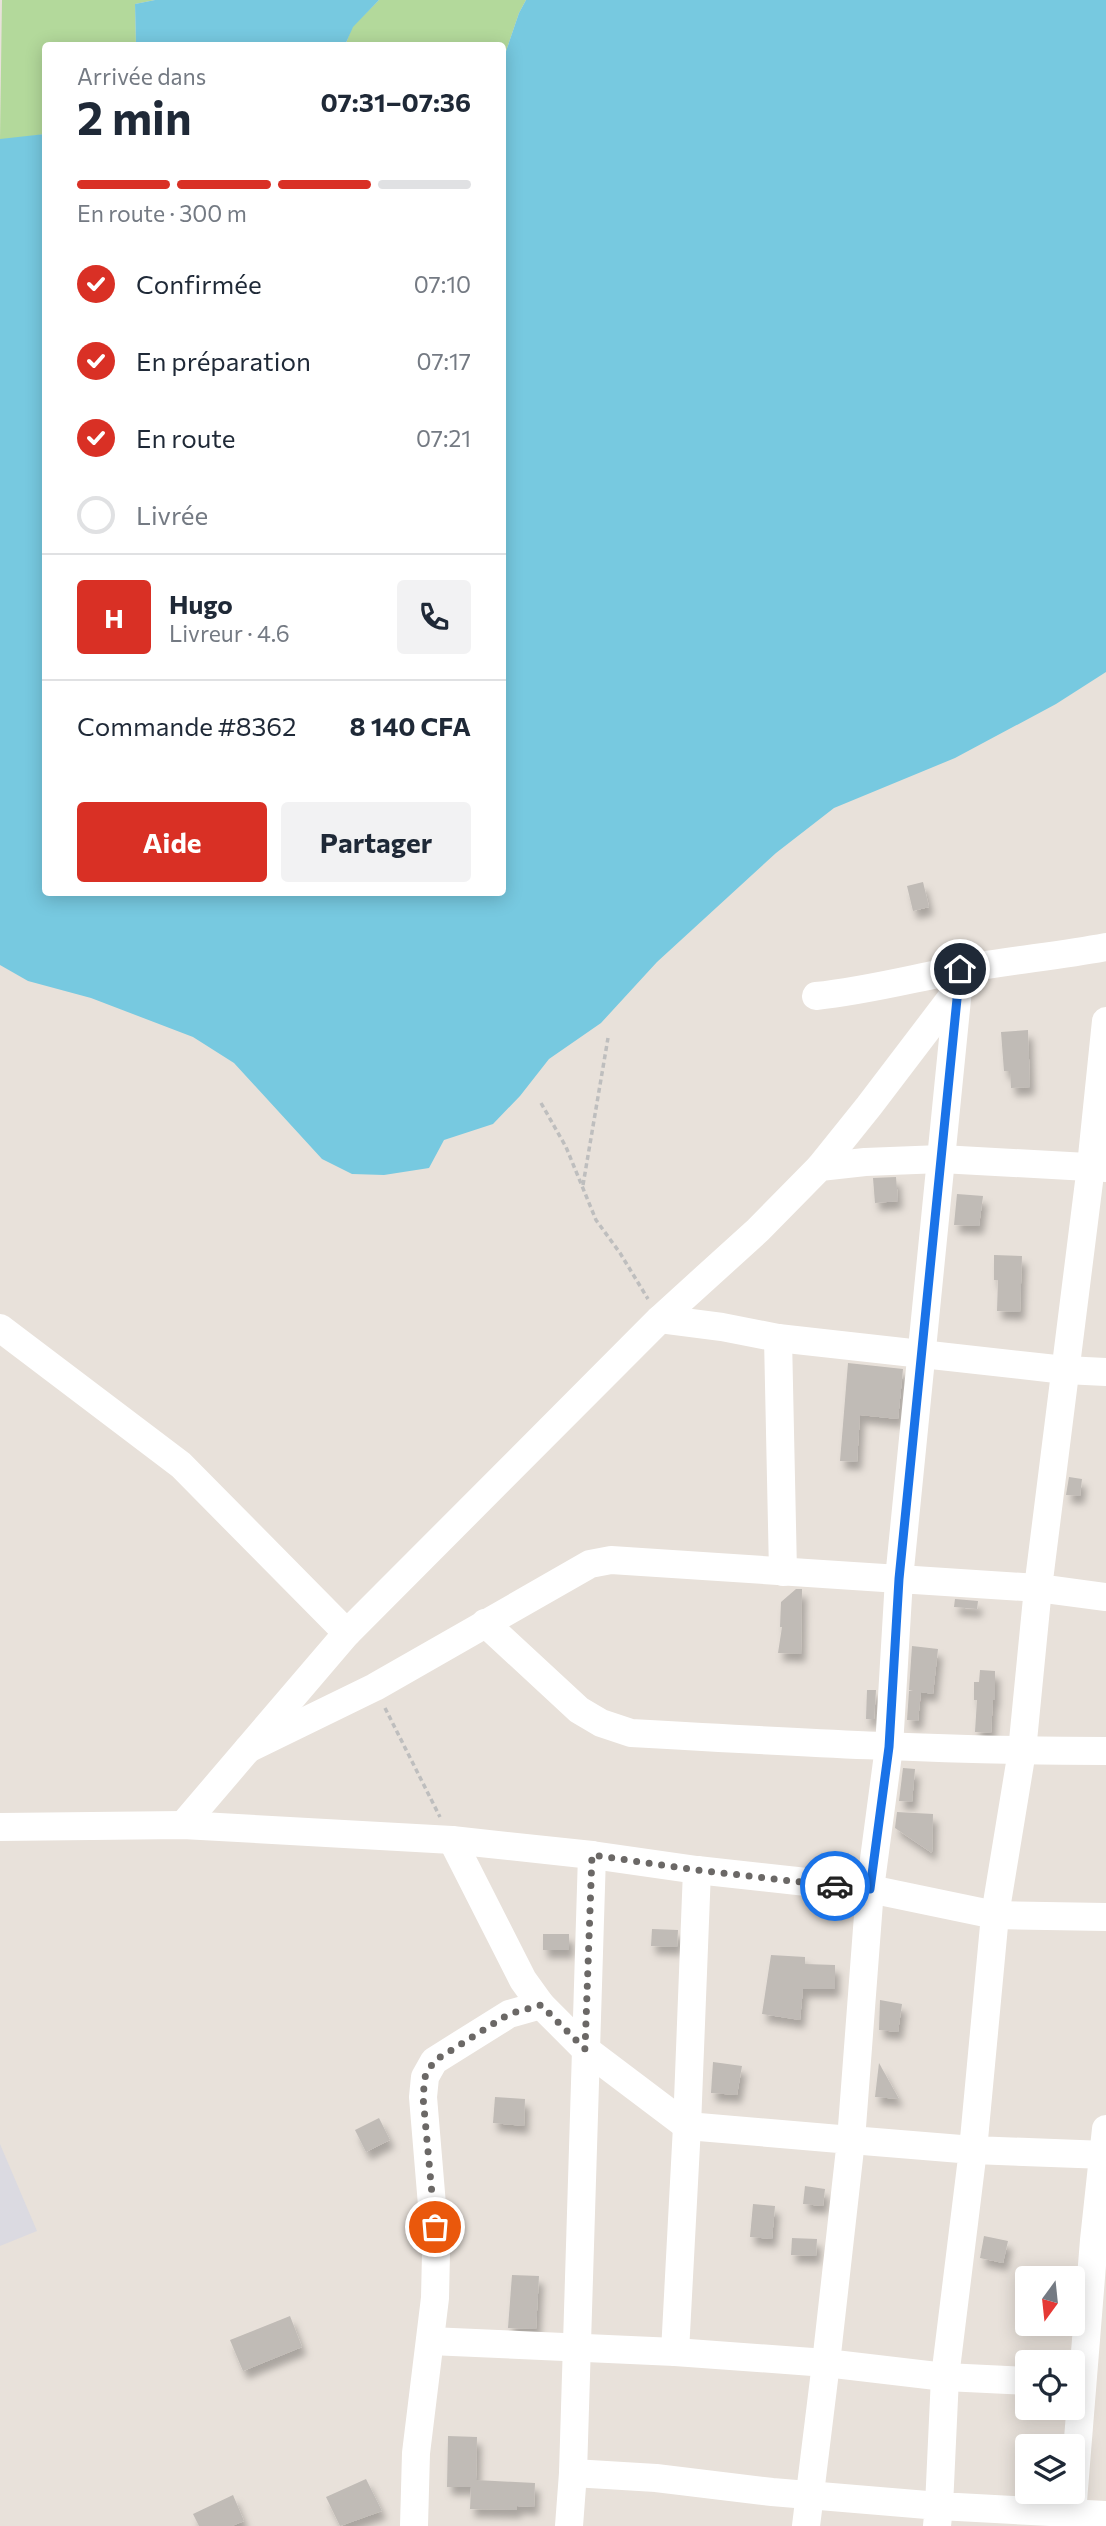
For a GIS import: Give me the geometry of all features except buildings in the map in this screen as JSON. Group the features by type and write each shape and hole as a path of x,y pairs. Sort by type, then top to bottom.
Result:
{"street":[{"path":"816,996 959,979 1106,947"},
{"path":"806,2526 851,2140 870,1889 889,1747 899,1579 959,979"},
{"path":"183,1825 347,1633 660,1319 758,1230 820,1167 869,1106 959,979"},
{"path":"938,2516 945,2377 973,2150 995,1915 1022,1751 1038,1588 1065,1370 1098,1167 1106,1021"},
{"path":"820,1167 942,1159 1098,1167"},
{"path":"660,1319 722,1326 778,1338 1065,1370 1106,1372"},
{"path":"0,1328 181,1465 347,1633"},
{"path":"778,1338 783,1572"},
{"path":"248,1749 375,1687 573,1571 611,1560 1038,1588 1106,1597"},
{"path":"485,1623 579,1710 601,1723 631,1733 889,1747 1106,1751"},
{"path":"0,1827 183,1825 452,1840 870,1889 995,1915 1106,1917"},
{"path":"452,1840 523,1980 541,2005 585,2049 687,2126 973,2150 1105,2146 1094,2240 1087,2384 1071,2520"},
{"path":"569,2526 573,2473 592,1855"},
{"path":"675,2352 697,1870"},
{"path":"414,2526 416,2453 436,2253 423,2097 425,2077 434,2061 509,2014 541,2005"},
{"path":"429,2341 675,2352 826,2363 945,2377 1015,2380"},
{"path":"573,2473 681,2480 809,2495 938,2516 1071,2520 1106,2515"}],"path":[{"path":"582,1187 608,1038"},
{"path":"541,1103 566,1147 596,1220 620,1253 660,1319"},
{"path":"375,1687 452,1840"}],"shaded area":[{"path":"0,2144 37,2231 0,2246"}],"green space":[{"path":"2,0 155,0 135,4 136,42 42,42 42,134 0,139"},
{"path":"379,0 526,0 506,51 506,42 346,42 352,27"}],"water":[{"path":"155,0 379,0 353,27 346,42 136,42 135,4"},
{"path":"526,0 1106,0 1106,672 1056,704 955,758 834,808 776,853 657,962 601,1023 549,1059 520,1096 493,1124 444,1140 429,1168 384,1175 352,1174 322,1159 234,1063 193,1037 91,998 28,981 0,965 0,139 42,134 42,896 506,896 506,51"}],"way so far":[{"path":"435,2227 423,2097 425,2077 434,2061 509,2014 541,2005 585,2049 592,1855 835,1886"}],"route":[{"path":"835,1886 870,1889 889,1747 899,1579 960,969"}]}
